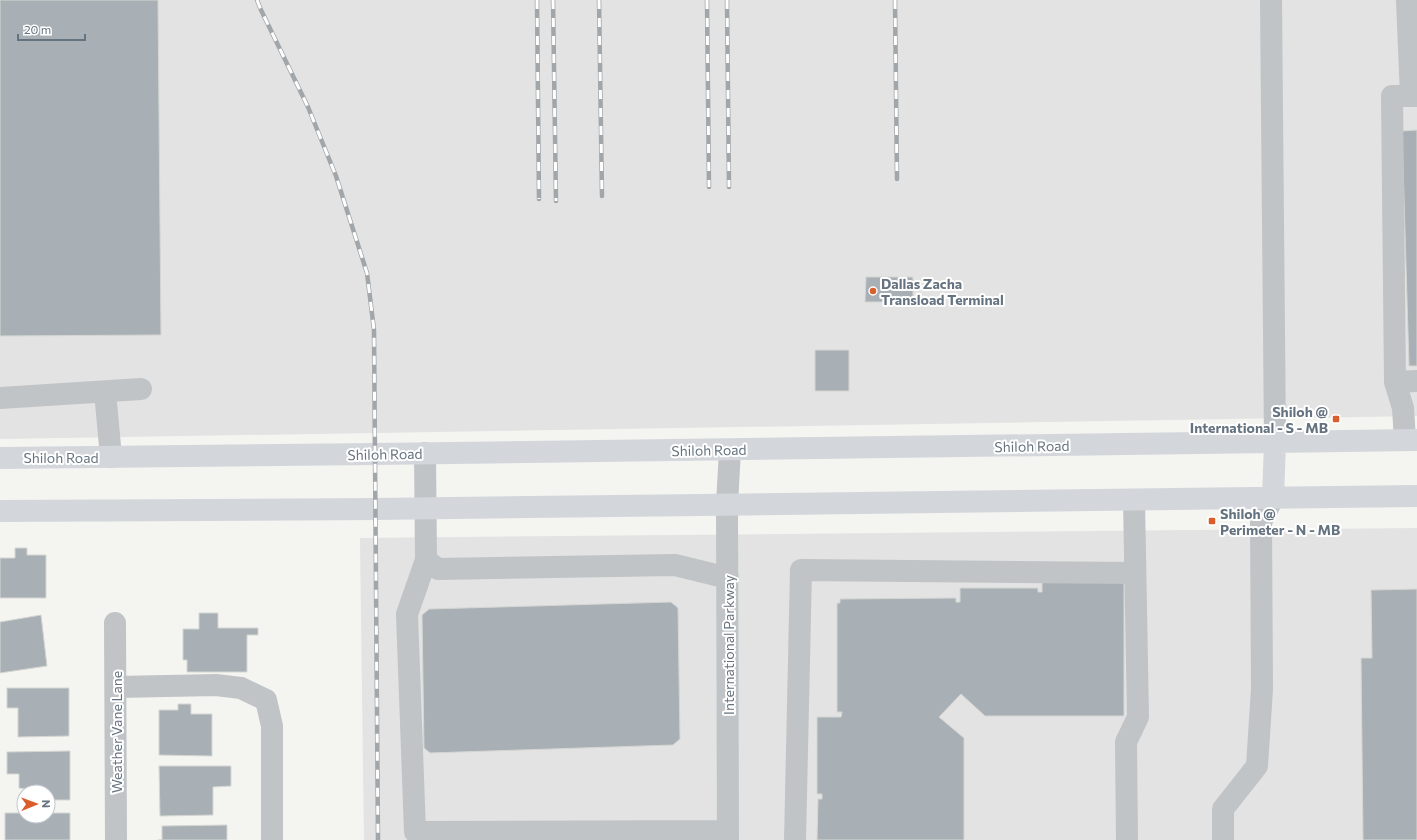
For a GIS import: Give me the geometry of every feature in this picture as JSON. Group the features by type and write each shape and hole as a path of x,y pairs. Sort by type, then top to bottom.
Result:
{"main road":[{"name":"Shiloh Road","path":"0,458 730,450 1411,440"},
{"path":"1272,498 1275,443"},
{"path":"0,512 1417,496"}],"street":[{"path":"1271,0 1275,443"},
{"path":"1407,0 1414,96 1392,96 1395,382 1411,440"},
{"path":"1395,382 1417,381"},
{"path":"0,398 141,390"},
{"path":"105,392 111,457"},
{"name":"International Parkway","path":"728,835 728,504 730,450"},
{"path":"425,453 426,560 407,614 415,832 728,835"},
{"path":"1223,840 1223,809 1257,766 1262,689 1261,522 1272,498"},
{"path":"1127,840 1126,742 1138,717 1134,500"},
{"path":"426,560 438,569 675,565 728,578"},
{"path":"795,840 801,570 1135,573"},
{"name":"Weather Vane Lane","path":"115,623 116,840"},
{"path":"116,687 216,685 242,688 266,700 272,726 272,840"}],"shaded area":[{"path":"0,0 1417,0 1417,416 0,439"},
{"path":"1417,528 1417,840 364,840 360,538"}],"building":[{"path":"0,0 158,0 161,335 0,336"},
{"path":"1417,130 1417,366 1409,366 1402,131"},
{"path":"866,277 913,277 913,302 865,302"},
{"path":"815,350 849,350 849,391 815,391"},
{"path":"15,548 27,548 27,555 46,555 46,598 0,598 0,558 15,558"},
{"path":"1042,580 1124,580 1124,716 985,716 961,694 939,717 964,738 964,840 817,840 818,799 822,799 822,794 817,794 817,717 841,717 842,712 837,712 837,603 840,603 840,599 956,598 956,602 960,602 960,588 1038,588 1038,592 1042,592"},
{"path":"1417,589 1417,840 1363,840 1361,658 1372,658 1371,590"},
{"path":"671,602 678,608 680,739 673,745 430,753 424,748 422,615 429,609"},
{"path":"199,613 218,613 218,628 258,628 258,635 247,635 247,672 187,672 187,660 183,660 183,629 199,629"},
{"path":"41,615 47,666 0,673 0,622"},
{"path":"7,688 69,688 69,736 18,737 18,708 7,708"},
{"path":"178,704 191,704 191,714 212,714 212,756 159,755 159,710 178,710"},
{"path":"70,751 70,800 56,800 56,784 19,784 19,774 7,774 7,752"},
{"path":"159,766 231,766 231,786 213,787 213,815 160,816"},
{"path":"5,813 16,813 16,824 56,824 56,813 70,813 70,840 5,840"},
{"path":"227,825 227,840 162,840 162,826"}],"railway":[{"path":"257,0 308,107 336,176 367,273 374,330 378,840"},
{"path":"537,0 539,199"},
{"path":"553,0 556,201"},
{"path":"599,0 602,196"},
{"path":"707,0 709,187"},
{"path":"727,0 729,187"},
{"path":"895,0 897,179"}],"place":[{"name":"Dallas Zacha Transload Terminal","path":"873,291"},
{"name":"Shiloh @ International - S - MB","path":"1336,419"},
{"name":"Shiloh @ Perimeter - N - MB","path":"1212,521"}]}
